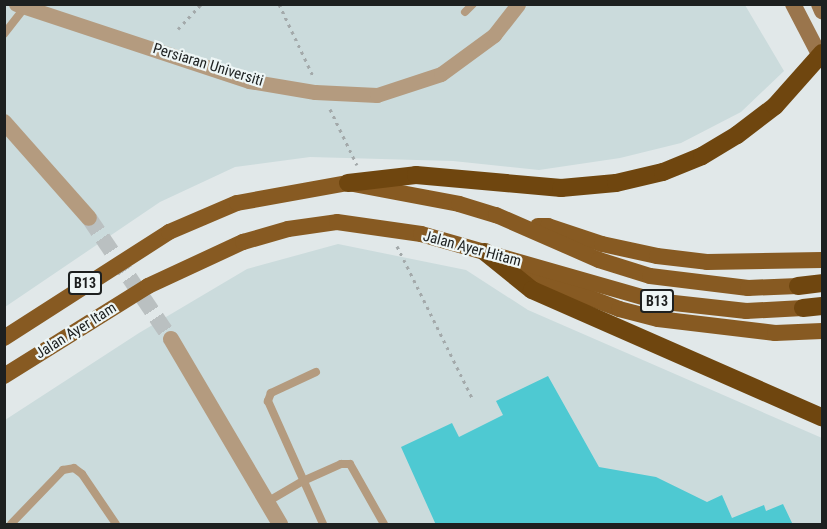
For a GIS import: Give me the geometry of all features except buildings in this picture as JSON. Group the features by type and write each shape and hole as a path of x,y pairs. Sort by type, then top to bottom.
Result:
{"highway":[{"path":"348,183 416,175 561,188 616,183 663,172 702,156 736,135 775,106 822,52"},
{"path":"485,252 532,290 822,417"},
{"name":"B13","path":"798,286 822,283"},
{"name":"B13","path":"803,309 822,306"}],"main road":[{"path":"793,4 822,60"},
{"path":"819,4 822,11"},
{"name":"B13","path":"4,338 169,232 237,203 348,183 459,204 525,227 599,260 650,276 748,288 798,286"},
{"name":"Jalan Ayer Hitam","path":"148,286 243,242 288,229 337,222 421,234 656,301 746,311 803,309"},
{"path":"525,227 548,225 602,244 707,262 822,260"},
{"path":"516,261 538,278 619,309 658,319 775,333 822,331"},
{"name":"Jalan Ayer Itam","path":"4,376 148,286"}],"street":[{"name":"Persiaran Universiti","path":"20,6 249,81 315,92 377,95 441,74 494,35 518,4"},
{"path":"4,122 89,218"},
{"path":"171,339 279,525"}],"lane":[{"path":"465,12 473,4"},
{"path":"4,34 20,6"},
{"path":"316,372 272,393 268,401 323,525"},
{"path":"267,502 303,481 341,464 350,464 384,525"},
{"path":"11,525 63,470 74,468 82,474 116,525"}],"path":[{"path":"178,29 201,4"},
{"path":"279,4 287,23"},
{"path":"461,376 473,400"}],"shaded area":[{"path":"5,5 745,5 784,71 741,112 681,143 620,158 539,170 453,161 310,157 235,167 160,202 5,307"},
{"path":"338,244 466,270 528,310 822,438 822,524 5,524 5,420 139,333 247,269"}],"tunnel":[{"path":"89,218 171,339"}]}
